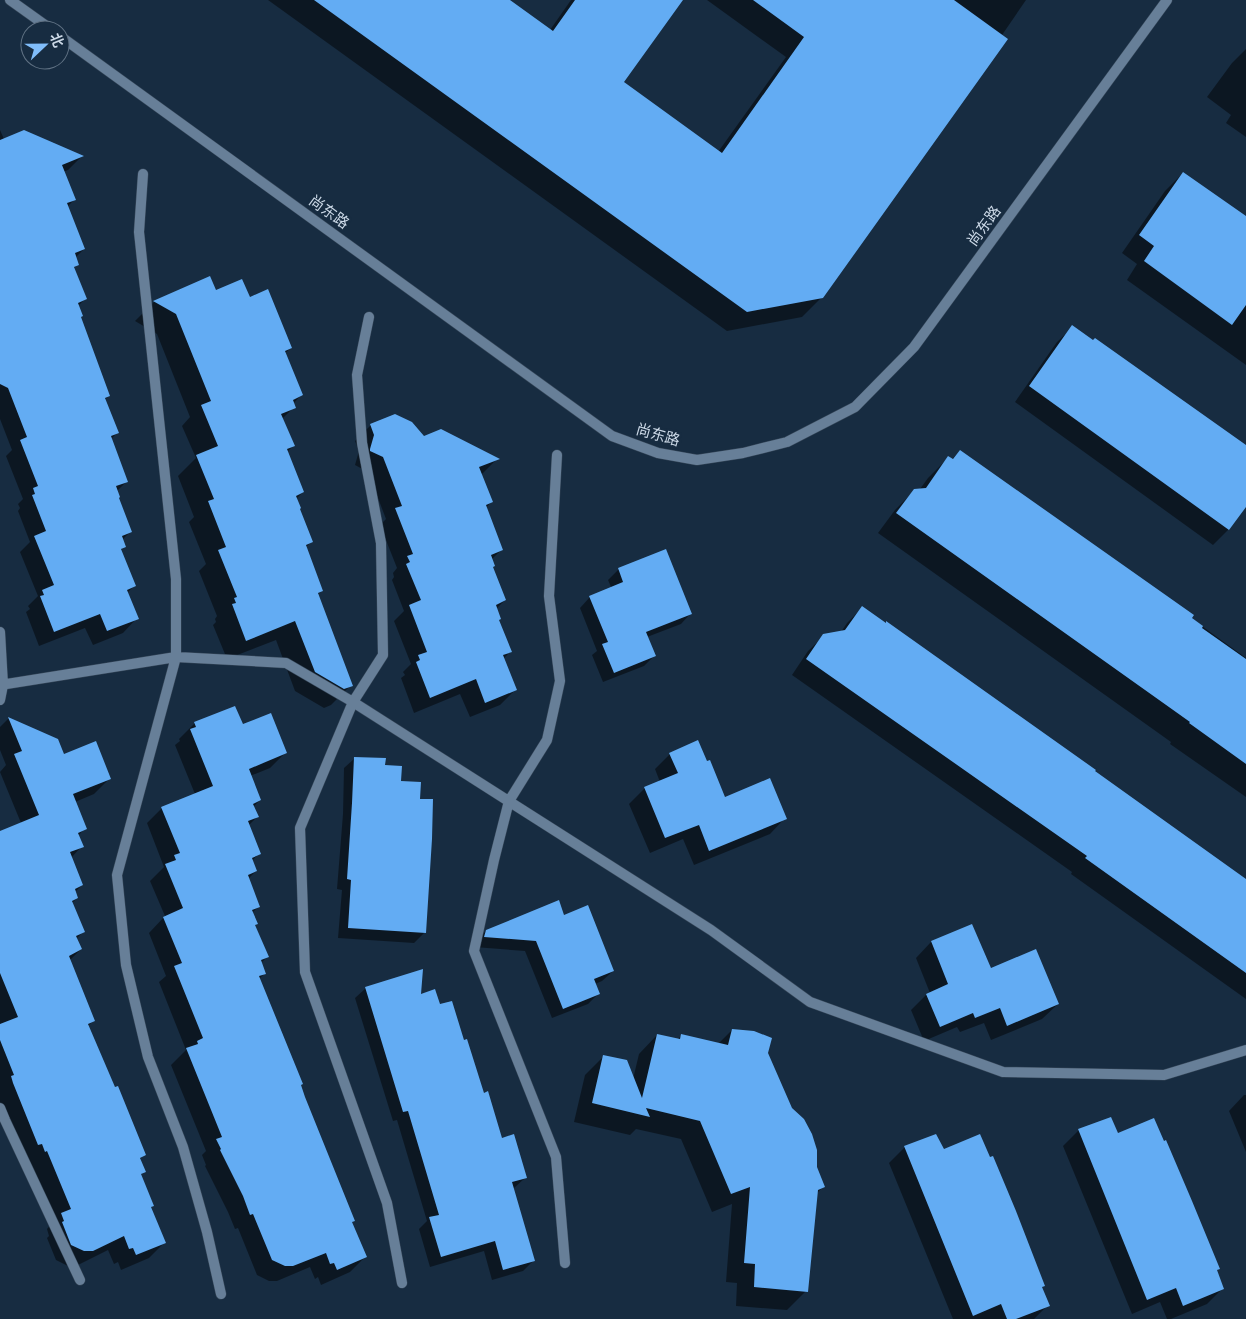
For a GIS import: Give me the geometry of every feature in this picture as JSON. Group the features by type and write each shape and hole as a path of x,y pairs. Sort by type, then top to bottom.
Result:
{"street":[{"path":"10,0 38,20"},
{"name":"尚东路","path":"70,43 612,436 658,453 698,460 743,453 787,442 855,407 914,347 1167,0"},
{"path":"143,174 139,232 176,580 176,657 117,875 126,965 148,1057 183,1147 207,1232 221,1294"},
{"path":"369,317 357,376 362,443 381,543 383,655 353,702 300,828 305,972 387,1203 402,1283"},
{"path":"557,456 549,596 560,682 547,740 509,801 474,951 556,1157 564,1263"},
{"path":"0,632 2,685 0,700"},
{"path":"2,685 176,657 286,663 353,702 711,930 810,1002 1002,1072 1164,1075 1246,1050"},
{"path":"0,1108 80,1280"}],"building":[{"path":"314,0 510,0 553,31 575,0 683,0 624,82 722,153 804,37 753,0 954,0 1008,39 823,298 747,312"},
{"path":"24,130 84,156 62,165 76,200 67,203 85,249 75,253 79,265 74,267 87,299 78,303 83,316 81,317 110,396 105,398 119,433 111,436 128,482 116,486 132,532 122,536 126,547 121,549 136,586 127,590 139,619 107,631 100,614 54,632 40,596 44,595 42,590 54,585 34,536 46,531 32,495 35,494 33,488 38,486 20,440 27,437 8,388 0,384 0,140"},
{"path":"1183,172 1246,216 1246,305 1232,325 1144,261 1154,246 1139,235"},
{"path":"210,276 216,290 242,279 250,297 268,289 292,348 285,351 303,395 293,400 296,408 281,414 295,446 287,449 304,492 296,496 313,542 306,545 323,591 318,593 353,686 344,689 315,672 295,621 246,641 232,604 236,603 234,598 237,597 218,550 226,547 208,501 214,499 196,455 218,446 201,405 211,401 176,314 153,301"},
{"path":"1072,325 1093,340 1095,338 1246,445 1246,507 1229,530 1029,386"},
{"path":"395,414 412,422 424,436 441,429 500,459 479,467 493,502 486,505 503,550 491,555 495,566 493,567 506,600 496,605 501,619 499,620 512,652 503,655 517,690 485,703 476,679 430,698 416,662 420,660 418,655 427,652 409,605 421,600 406,564 410,562 407,556 413,554 395,508 402,506 383,457 370,451 374,435 370,424"},
{"path":"960,450 1194,615 1192,618 1203,626 1202,628 1246,659 1246,764 896,513 914,489 926,488 948,456 953,459"},
{"path":"666,549 692,614 646,632 656,656 614,673 602,644 608,642 589,596 623,582 618,568"},
{"path":"862,606 1096,770 1246,879 1246,973 1085,858 1087,856 806,659 823,634 845,630"},
{"path":"235,706 243,724 271,713 287,753 249,769 261,800 253,804 259,817 248,821 261,854 252,858 257,871 248,875 260,907 252,910 258,924 255,925 269,957 261,960 266,974 259,976 303,1084 301,1085 305,1097 355,1221 352,1222 367,1257 337,1270 334,1263 330,1264 326,1253 293,1266 285,1266 272,1260 253,1214 250,1215 243,1196 220,1150 216,1139 222,1137 186,1048 198,1044 197,1041 203,1038 174,966 182,963 163,917 183,908 165,864 176,860 174,855 180,853 161,807 213,786 190,729 196,727 194,722"},
{"path":"8,717 58,739 64,754 96,741 111,779 73,794 87,829 78,833 84,847 70,852 83,885 75,889 78,898 72,901 85,932 76,936 82,949 69,956 95,1021 88,1024 115,1087 118,1086 146,1155 140,1158 146,1172 141,1174 154,1206 151,1207 166,1243 136,1255 133,1248 129,1249 124,1236 93,1251 84,1251 71,1245 62,1222 64,1221 61,1213 71,1209 47,1151 45,1152 42,1144 38,1145 13,1083 11,1076 14,1075 0,1040 0,1024 18,1017 0,973 0,831 39,815 14,754 22,751"},
{"path":"698,740 707,761 710,760 725,797 770,778 787,819 709,851 699,825 665,838 644,787 678,773 669,753"},
{"path":"354,757 386,758 385,765 402,766 401,781 421,782 420,799 433,799 426,933 348,928 351,880 347,879"},
{"path":"559,900 564,915 588,905 614,971 594,979 600,994 563,1009 536,941 484,937 486,930"},
{"path":"972,924 991,968 1036,949 1059,1004 1007,1026 1000,1008 975,1018 973,1013 940,1027 926,994 948,984 931,941"},
{"path":"423,969 421,994 435,989 440,1004 452,1001 464,1040 467,1039 484,1093 488,1091 502,1138 514,1134 527,1178 512,1182 535,1261 503,1270 495,1241 441,1257 429,1217 439,1215 408,1111 403,1112 365,987"},
{"path":"732,1029 754,1031 772,1038 768,1053 792,1108 804,1119 812,1134 817,1150 817,1167 825,1187 818,1190 808,1292 754,1287 755,1264 744,1263 750,1187 731,1194 700,1121 646,1108 650,1117 592,1103 603,1055 627,1060 642,1098 657,1034 680,1039 681,1034 728,1045"},
{"path":"1111,1117 1118,1133 1154,1118 1164,1141 1166,1140 1220,1269 1217,1270 1224,1289 1183,1306 1176,1288 1147,1300 1078,1129"},
{"path":"936,1134 944,1149 980,1134 990,1157 993,1156 1016,1211 1045,1286 1042,1287 1050,1306 1016,1319 1007,1319 1001,1304 973,1316 904,1146"}]}
